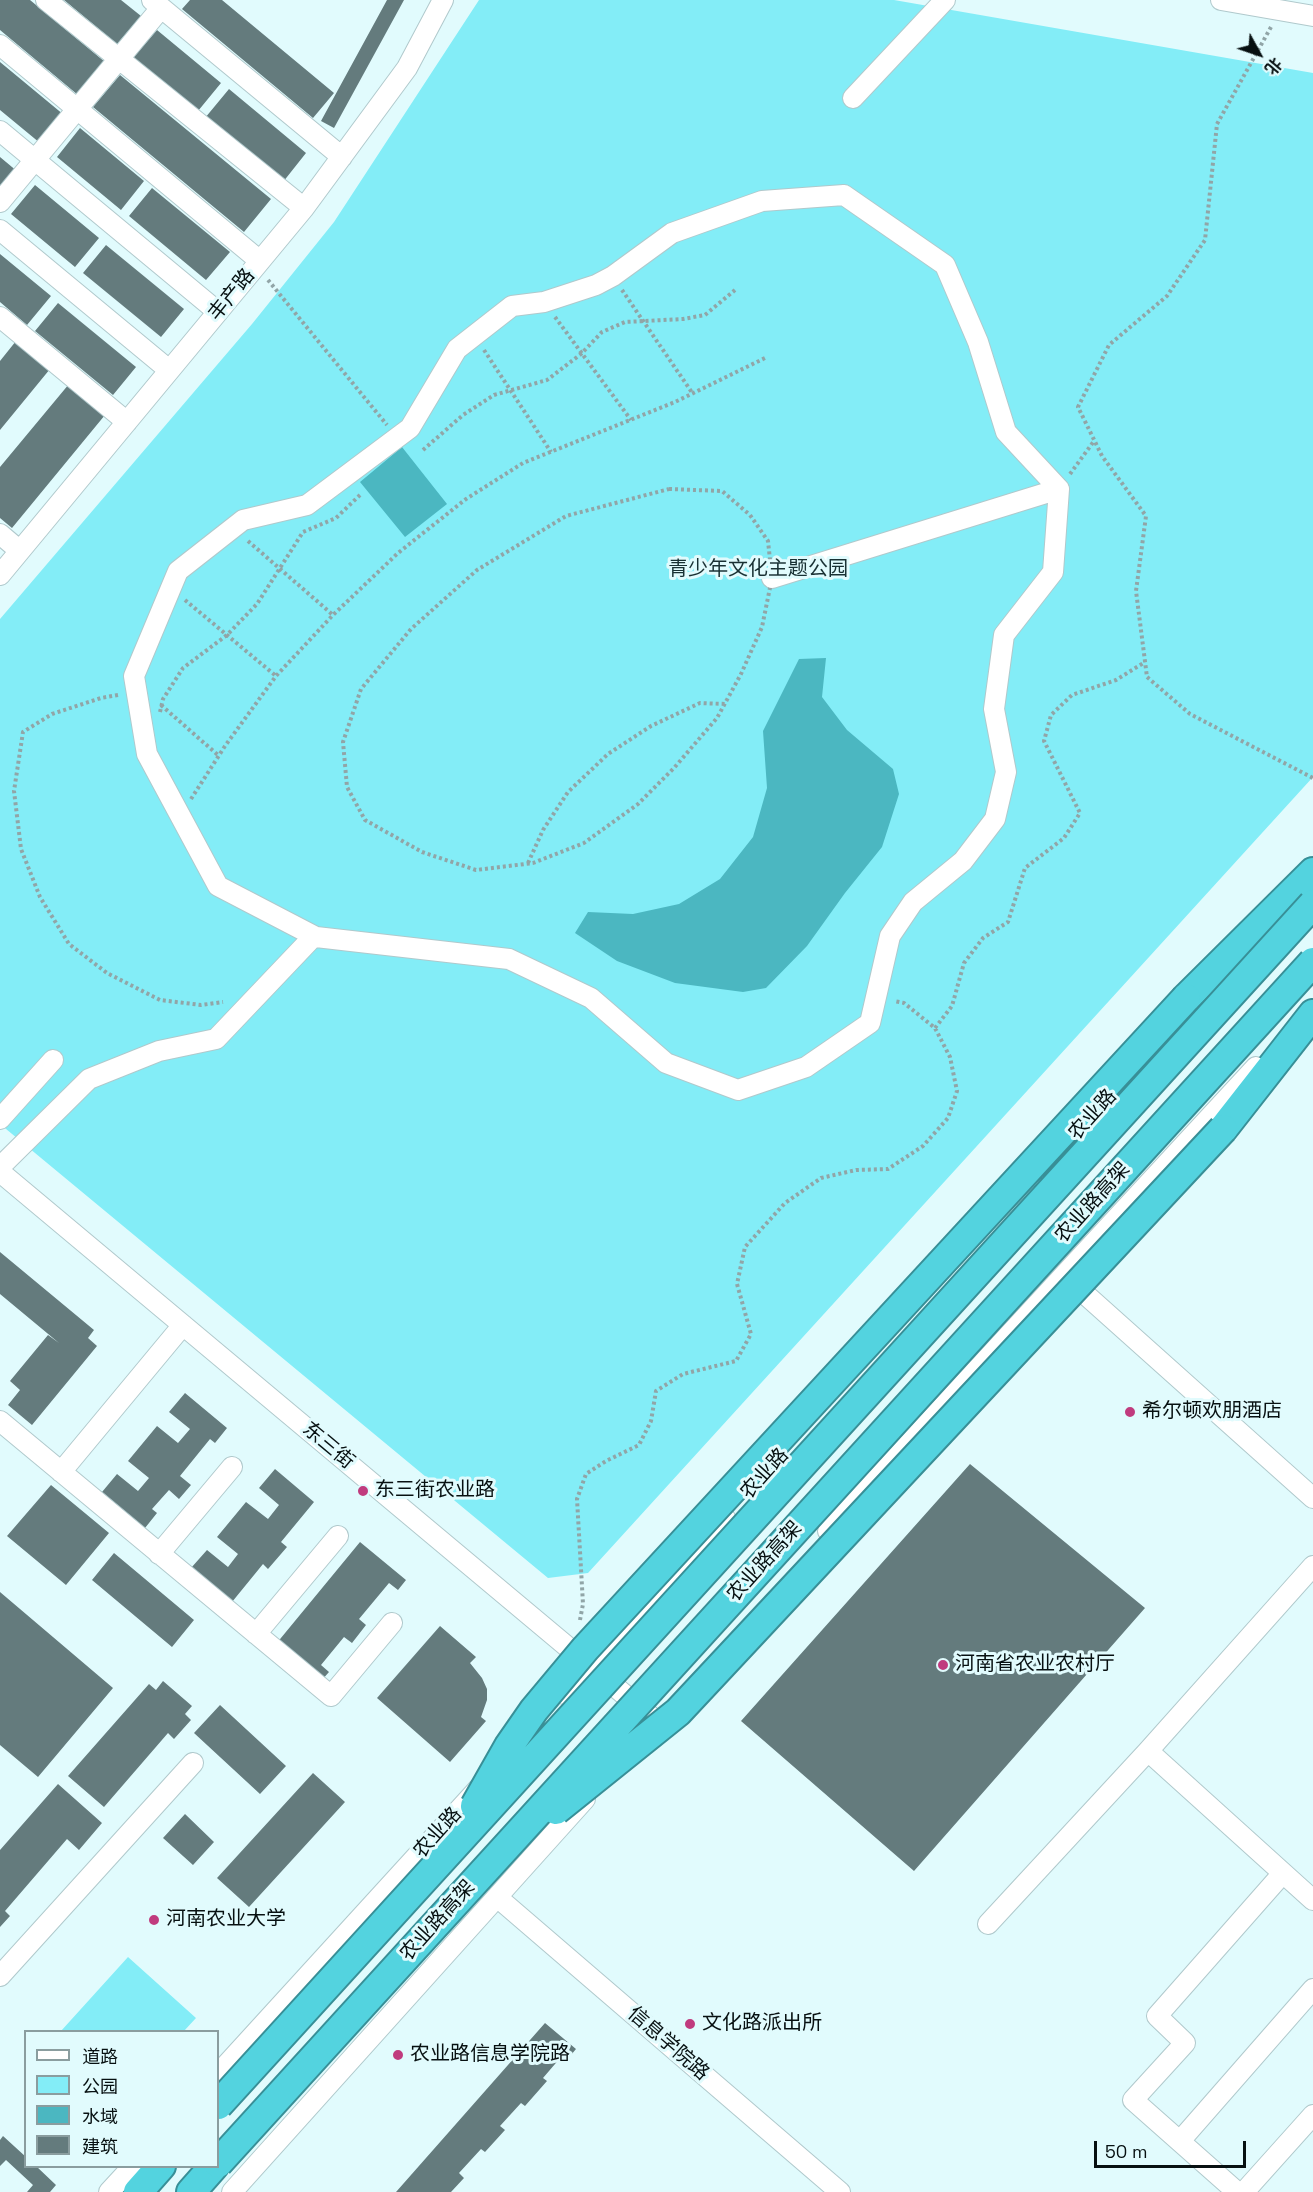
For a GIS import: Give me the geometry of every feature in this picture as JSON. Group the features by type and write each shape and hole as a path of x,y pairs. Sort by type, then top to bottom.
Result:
{"highway":[{"path":"451,1849 509,1746 534,1710 585,1649 1186,998 1313,873"},
{"name":"农业路高架","path":"219,2104 1313,904"},
{"name":"农业路高架","path":"219,2162 1313,962"},
{"path":"499,1853 593,1782 678,1712 1223,1129 1313,1014"},
{"path":"138,2192 159,2168"},
{"path":"191,2192 212,2168"}],"street":[{"path":"46,0 304,208"},
{"name":"丰产路","path":"0,575 304,208 407,68 443,0"},
{"path":"853,98 945,0"},
{"path":"1221,0 1313,16"},
{"path":"0,202 119,59 157,4 342,157"},
{"path":"0,45 258,263"},
{"path":"0,131 218,312"},
{"path":"844,195 945,265 978,342 1006,432 1059,489 1053,572 1004,635 994,709 1006,772 995,819 963,861 913,902 890,936 870,1023 806,1067 738,1090 666,1063 591,998 509,959 316,937 218,886 147,754 134,676 178,570 243,520 307,505 410,428 457,349 475,335 512,306 544,302 596,285 613,276 672,233 762,201 844,195"},
{"path":"0,230 170,370"},
{"path":"0,317 127,422"},
{"path":"772,578 1059,489"},
{"path":"0,534 20,551"},
{"name":"农业路","path":"219,2073 1313,873"},
{"path":"0,1167 89,1079 159,1051 216,1039 313,937"},
{"path":"232,2192 657,1721 1313,1005"},
{"path":"0,1119 53,1060"},
{"name":"东三街","path":"0,1172 657,1721"},
{"path":"1064,1276 1313,1498"},
{"path":"61,1472 183,1325"},
{"path":"0,1421 331,1696 392,1623"},
{"path":"159,1554 232,1467"},
{"path":"256,1634 338,1536"},
{"path":"988,1924 1148,1751 1313,1566"},
{"path":"1148,1751 1313,1900"},
{"path":"0,1976 193,1763"},
{"path":"1237,2192 1133,2100 1185,2043 1157,2016 1283,1873"},
{"name":"信息学院路","path":"497,1897 840,2192"},
{"path":"1180,2141 1313,1989"},
{"path":"1244,2192 1313,2115"},
{"path":"109,2192 131,2168"}],"path":[{"path":"1280,11 1218,124 1205,240 1167,296 1109,345 1078,407 1102,456 1146,516 1136,591 1147,678 1190,714 1313,778"},
{"path":"258,263 397,437"},
{"path":"613,276 693,394"},
{"path":"423,450 463,415 494,395 548,380 581,354 602,332 625,322 683,319 705,315 735,290"},
{"path":"544,302 631,420"},
{"path":"475,335 551,452"},
{"path":"180,816 276,676 333,615 398,553 466,499 523,463 693,394 765,358"},
{"path":"1059,489 1094,441"},
{"path":"669,489 722,491 750,514 768,541 772,578 762,627 725,704 717,718 674,768 638,804 584,843 528,864 476,870 422,852 365,820 348,787 343,742 362,689 411,629 477,570 566,516 669,489"},
{"path":"159,716 164,699 183,668 227,635 257,604 303,532 336,518 360,495"},
{"path":"233,528 333,615"},
{"path":"171,588 276,676"},
{"path":"935,1028 952,1006 964,963 983,938 1008,922 1025,868 1064,838 1080,813 1044,741 1051,715 1072,695 1116,680 1145,662"},
{"path":"219,756 162,706 136,689 52,714 23,732 14,791 21,849 40,897 69,944 107,973 160,1000 201,1005 256,997"},
{"path":"528,864 543,830 568,792 608,754 651,726 700,703 725,704"},
{"path":"573,1650 583,1604 577,1499 586,1474 606,1461 639,1445 651,1421 656,1391 683,1374 736,1361 751,1334 736,1284 746,1247 785,1203 821,1178 856,1170 888,1169 922,1146 948,1118 957,1091 950,1057 935,1028 904,1004 876,997"}],"green space":[{"name":"青少年文化主题公园","path":"479,0 894,0 1313,73 1313,777 588,1573 548,1578 0,1124 0,619 252,324 334,222"},
{"path":"128,1957 196,2018 185,2030 62,2030"}],"water":[{"path":"402,447 447,504 405,537 360,482"},
{"path":"826,658 822,697 847,730 893,769 899,794 882,847 807,946 766,988 743,992 675,983 617,961 575,933 588,912 633,914 679,904 720,879 753,837 767,788 763,731 799,659"}],"building":[{"path":"0,0 30,0 105,62 78,95 0,30"},
{"path":"64,0 121,0 141,16 117,44"},
{"path":"190,0 222,0 334,93 313,118 182,9"},
{"path":"387,0 404,0 334,128 321,121"},
{"path":"157,30 221,83 198,111 133,58"},
{"path":"0,62 64,115 40,143 0,110"},
{"path":"120,75 271,199 244,232 93,107"},
{"path":"229,89 306,153 283,182 205,118"},
{"path":"80,128 144,181 121,210 57,157"},
{"path":"0,157 18,172 0,194"},
{"path":"35,185 99,238 75,267 11,214"},
{"path":"152,188 230,252 206,280 129,216"},
{"path":"106,245 184,309 161,337 83,273"},
{"path":"0,254 51,296 27,325 0,302"},
{"path":"58,303 136,367 113,395 35,331"},
{"path":"16,341 50,369 0,430 0,361"},
{"path":"69,384 105,415 12,528 0,518 0,467"},
{"path":"0,1252 94,1330 88,1338 97,1346 32,1425 8,1405 20,1390 10,1381 48,1335 59,1343 0,1294"},
{"path":"185,1393 227,1428 215,1443 210,1439 180,1476 191,1485 179,1499 169,1490 152,1509 157,1513 145,1528 102,1492 117,1474 138,1491 149,1478 128,1461 157,1426 178,1443 190,1429 169,1412"},
{"name":"河南省农业农村厅","path":"970,1464 1145,1608 914,1871 741,1721"},
{"path":"275,1469 314,1502 281,1542 287,1547 268,1569 263,1564 232,1602 191,1568 207,1550 228,1567 238,1554 217,1537 246,1502 268,1519 279,1505 259,1488"},
{"path":"51,1485 109,1533 66,1585 7,1536"},
{"path":"360,1542 406,1580 398,1590 389,1583 359,1619 366,1625 352,1643 344,1637 321,1665 329,1672 321,1681 276,1644"},
{"path":"114,1553 194,1620 172,1647 92,1580"},
{"path":"0,1592 113,1688 38,1777 0,1745"},
{"path":"440,1626 476,1657 470,1663 482,1678 487,1689 487,1700 481,1717 486,1721 450,1762 377,1698"},
{"path":"163,1681 192,1706 185,1714 191,1720 174,1739 168,1733 104,1807 68,1776 149,1684 156,1690"},
{"path":"220,1705 286,1766 260,1794 194,1733"},
{"path":"313,1773 345,1802 249,1907 217,1878"},
{"path":"58,1784 102,1823 79,1850 67,1839 5,1911 10,1916 0,1927 0,1850"},
{"path":"185,1814 214,1842 193,1865 163,1838"},
{"path":"545,2023 576,2049 566,2061 561,2057 543,2078 547,2081 525,2106 521,2103 500,2126 505,2130 485,2152 481,2149 459,2173 464,2178 451,2192 396,2192"},
{"path":"3,2136 24,2155 24,2168 38,2168 56,2185 50,2192 27,2192 33,2185 6,2160 0,2166 0,2140"}],"place":[{"name":"希尔顿欢朋酒店","path":"1130,1412"},
{"name":"东三街农业路","path":"363,1491"},
{"name":"河南省农业农村厅","path":"943,1665"},
{"name":"河南农业大学","path":"154,1920"},
{"name":"文化路派出所","path":"690,2024"},
{"name":"农业路信息学院路","path":"398,2055"}]}
